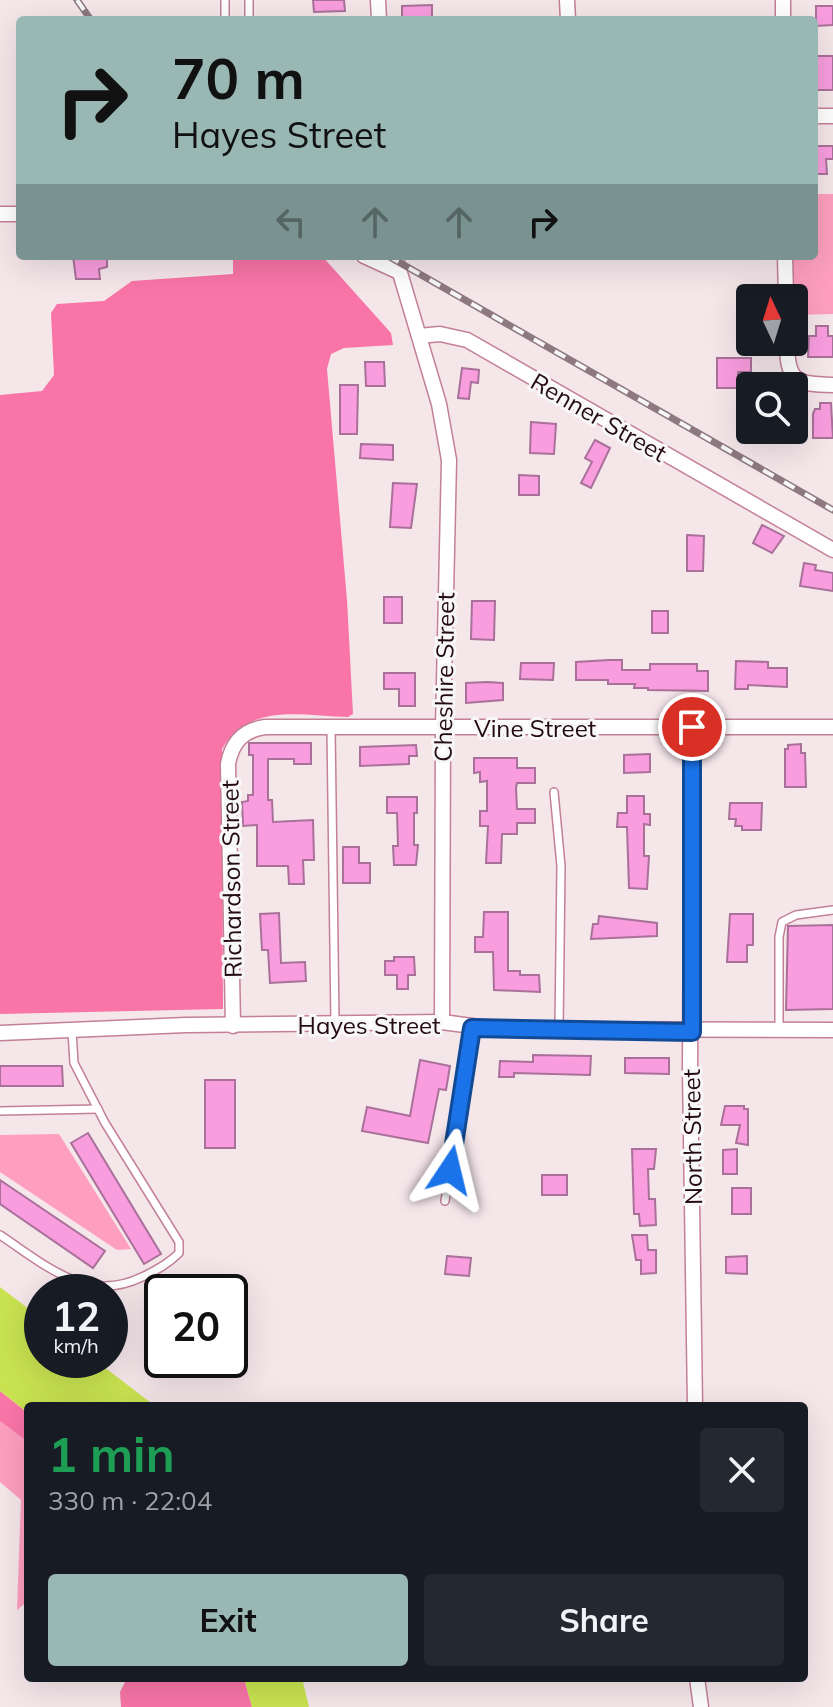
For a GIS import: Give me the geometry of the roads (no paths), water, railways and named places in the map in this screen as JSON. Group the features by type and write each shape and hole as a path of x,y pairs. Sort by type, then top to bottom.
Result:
{"street":[{"path":"373,260 399,272"},
{"path":"396,260 419,336"},
{"path":"785,260 786,284"},
{"name":"Renner Street","path":"419,336 440,334 467,340 833,550"},
{"name":"Cheshire Street","path":"419,336 439,404 449,460 443,728 442,1022"},
{"path":"788,356 789,369 799,381 833,385"},
{"name":"Vine Street","path":"240,737 265,727 833,727"},
{"name":"North Street","path":"692,727 695,1402"},
{"name":"Richardson Street","path":"233,1026 228,764 230,753 240,737"},
{"name":"Hayes Street","path":"0,1033 442,1022 472,1028 559,1030 833,1030"},
{"path":"698,1682 701,1707"}],"lane":[{"path":"331,728 335,1025"},
{"path":"554,792 561,866 559,1030"},
{"path":"779,1031 779,937 782,922 796,915 833,910"},
{"path":"445,1201 472,1028"},
{"path":"0,1235 71,1281 101,1288 126,1285 167,1265 179,1253 179,1242 98,1109 74,1063 72,1031"},
{"path":"0,1111 98,1109"}],"railway":[{"path":"77,0 88,16"},
{"path":"395,260 833,510"}]}
